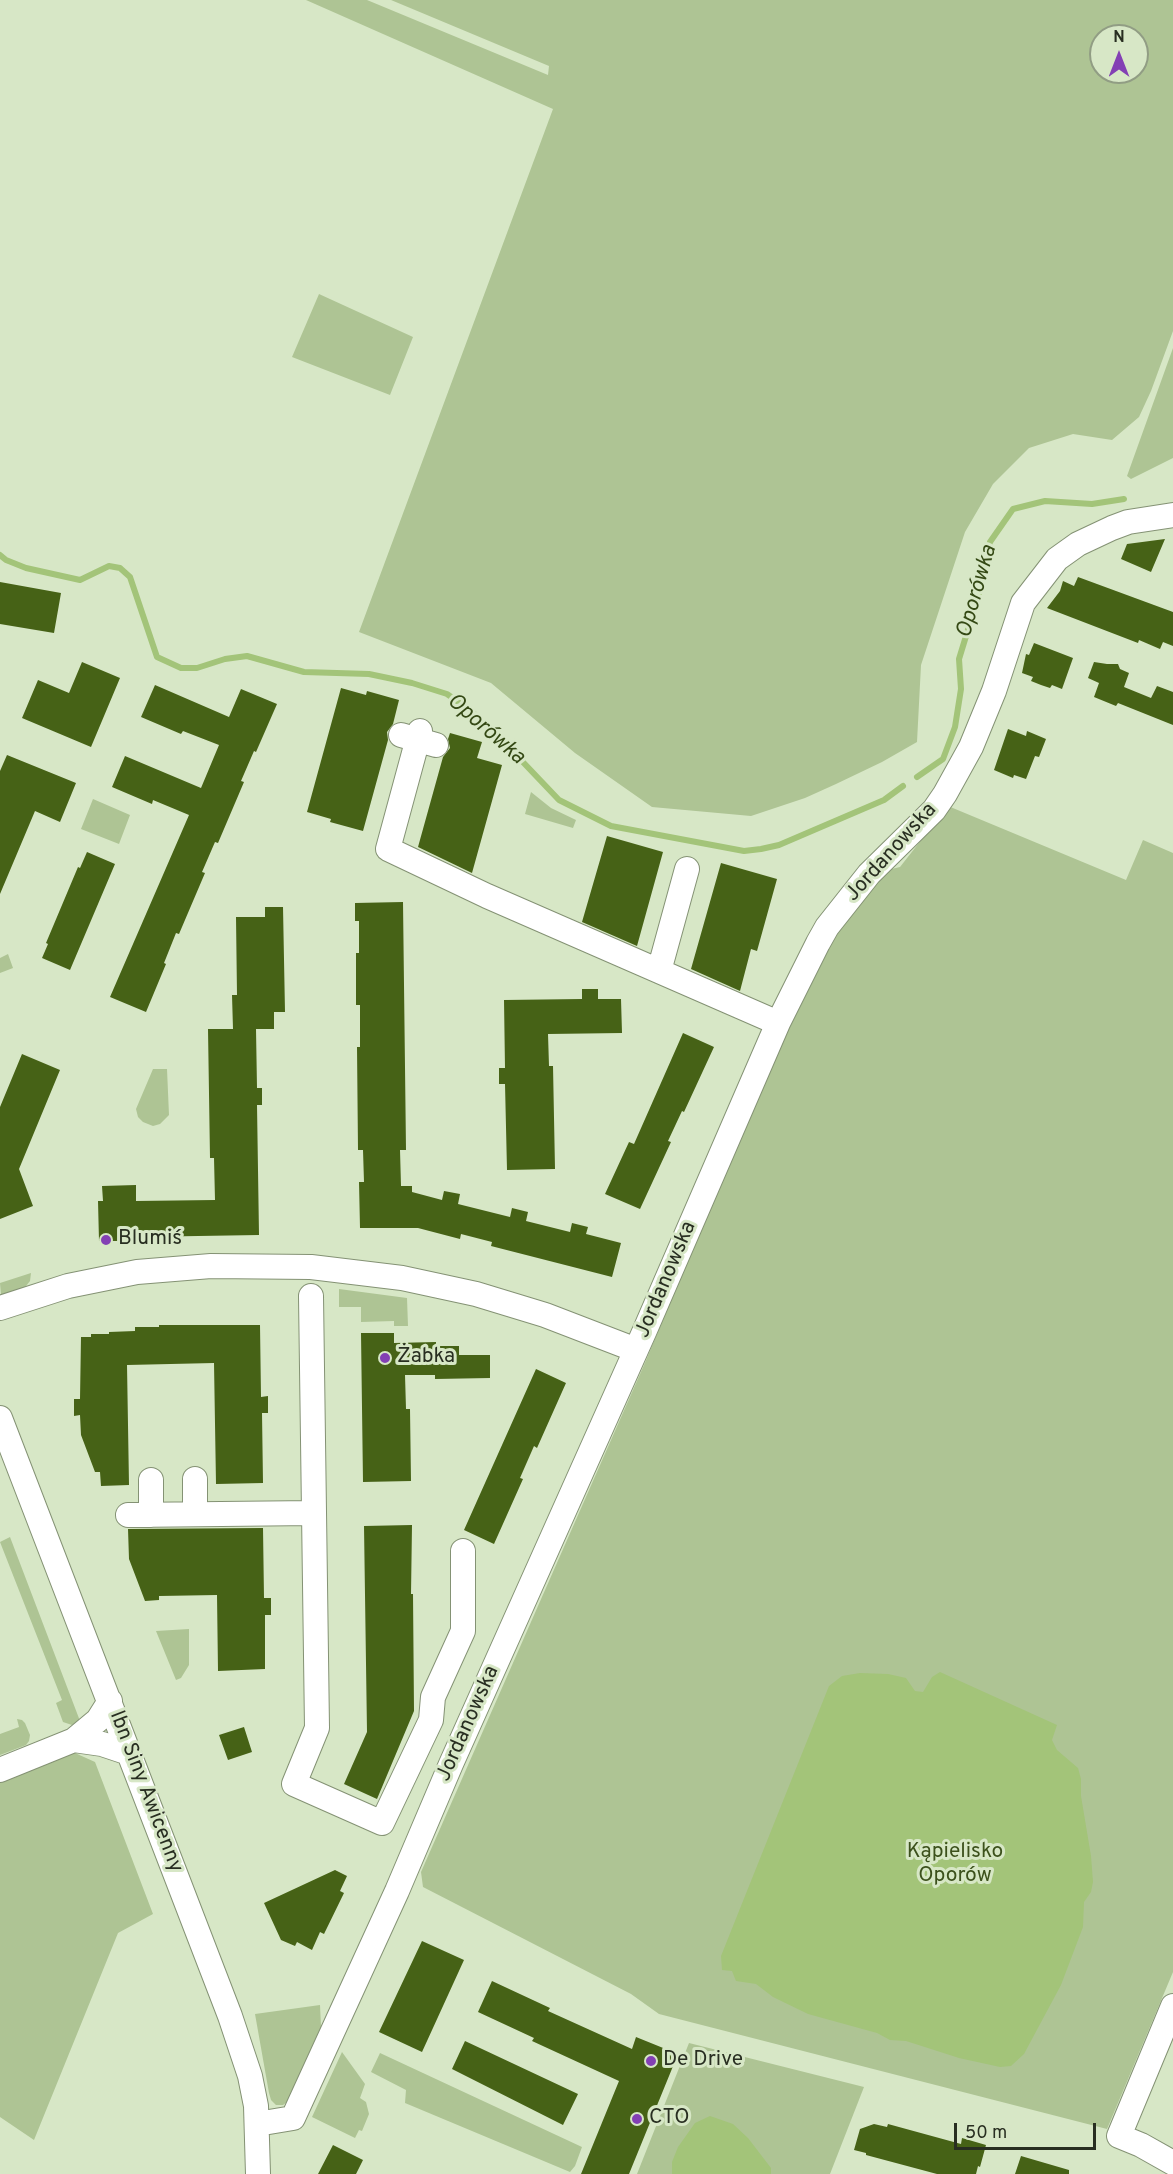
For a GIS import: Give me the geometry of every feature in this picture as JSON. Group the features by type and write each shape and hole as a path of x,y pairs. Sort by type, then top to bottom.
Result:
{"street":[{"name":"Jordanowska","path":"257,2124 293,2118 393,1901 778,1023 827,927 869,874 934,810 945,794 971,747 994,691 1023,603 1051,567 1068,549 1112,528 1128,522 1173,515"},
{"path":"419,738 388,849 487,896 778,1023"},
{"path":"659,971 687,869"},
{"path":"0,1308 68,1286 137,1272 211,1266 310,1267 402,1278 476,1294 545,1315 636,1350"},
{"path":"311,1296 317,1728 294,1784 382,1823 431,1720 433,1697 462,1631 463,1551"},
{"name":"Ibn Siny Awicenny","path":"0,1418 230,2016 250,2076 256,2106 258,2174"},
{"path":"195,1479 195,1514"},
{"path":"151,1480 140,1515 314,1513"},
{"path":"0,1770 74,1740 98,1720 110,1701"},
{"path":"74,1740 102,1744 129,1753"},
{"path":"1173,2007 1119,2136 1173,2163"}],"green space":[{"path":"306,0 367,0 548,75 549,66 391,0 1173,0 1173,331 1139,417 1112,440 1073,434 1029,448 993,484 965,532 921,665 917,742 882,762 805,798 751,816 652,807 575,753 491,683 359,632 553,109"},
{"path":"319,294 413,337 390,395 292,357"},
{"path":"1173,348 1173,458 1131,479 1127,476"},
{"path":"531,792 551,808 576,820 573,828 525,814"},
{"path":"93,799 130,815 119,844 81,829"},
{"name":"Kąpielisko Oporów","path":"948,806 1126,880 1143,840 1173,853 1173,1972 1107,2129 659,2014 631,1994 423,1887 421,1872 644,1365 774,1055 829,938 883,871 900,867"},
{"path":"8,954 13,968 0,973 0,958"},
{"path":"153,1069 167,1069 169,1115 160,1124 153,1126 138,1117 136,1109"},
{"path":"31,1273 30,1281 26,1286 1,1295 0,1283"},
{"path":"339,1289 407,1298 408,1326 394,1326 394,1321 361,1322 361,1307 339,1307"},
{"path":"10,1537 80,1721 72,1725 63,1722 56,1703 62,1700 0,1542"},
{"path":"189,1629 189,1665 181,1678 176,1680 156,1631"},
{"path":"17,1719 25,1723 30,1735 29,1741 26,1745 0,1755 0,1734 19,1727"},
{"path":"75,1753 95,1762 153,1914 118,1933 34,2140 0,2117 0,1780"},
{"path":"320,2005 321,2027 287,2102 283,2105 276,2105 269,2093 255,2014"},
{"path":"689,2043 864,2087 830,2174 637,2174"},
{"path":"342,2052 365,2084 360,2098 366,2102 369,2114 362,2131 359,2130 355,2138 312,2117"},
{"path":"380,2053 582,2147 575,2166 570,2172 405,2103 406,2090 371,2072"}],"shaded area":[{"path":"940,1672 1057,1725 1052,1740 1057,1750 1078,1768 1081,1779 1081,1796 1093,1882 1091,1892 1084,1902 1083,1927 1061,1985 1024,2054 1011,2066 1000,2067 959,2058 906,2041 890,2040 877,2033 808,2014 773,1997 756,1984 736,1981 732,1971 722,1970 721,1956 829,1686 842,1676 860,1673 888,1674 906,1678 915,1691 923,1692 932,1677"},
{"path":"710,2116 733,2124 748,2138 771,2168 771,2174 672,2174 672,2162 678,2147 695,2123"}],"building":[{"path":"1165,539 1151,572 1121,559 1127,544"},
{"path":"1078,577 1173,612 1173,646 1163,642 1160,649 1139,640 1138,643 1047,608 1060,591 1063,581 1074,586"},
{"path":"0,582 61,593 54,633 0,624"},
{"path":"1034,643 1073,658 1062,689 1052,685 1050,688 1031,681 1033,677 1022,673 1026,654 1029,655"},
{"path":"82,662 120,678 91,747 22,718 38,680 69,693"},
{"path":"1094,662 1118,664 1120,669 1129,673 1124,687 1151,698 1157,686 1173,692 1173,725 1118,703 1116,706 1094,697 1099,683 1088,678"},
{"path":"155,685 229,717 241,689 277,704 241,781 244,782 218,843 215,842 202,872 205,873 179,934 176,933 146,1012 110,997 189,815 153,800 152,804 112,787 125,756 201,788 219,745 183,731 181,734 141,717"},
{"path":"341,688 366,695 367,691 399,700 393,724 387,732 388,740 363,831 330,822 331,819 307,812"},
{"path":"1008,729 1026,736 1027,731 1046,739 1039,757 1035,756 1026,779 1014,775 1013,778 994,770"},
{"path":"450,733 482,742 477,758 502,765 472,873 418,847 443,757 450,748 448,739"},
{"path":"7,755 76,783 60,822 35,811 0,894 0,771"},
{"path":"607,836 663,852 637,946 582,922"},
{"path":"87,852 115,864 70,970 42,958 78,867 80,868"},
{"path":"721,863 777,879 757,951 751,949 740,991 691,969"},
{"path":"403,902 406,1150 400,1150 401,1186 412,1186 412,1192 442,1200 444,1191 460,1194 458,1204 510,1217 512,1208 528,1212 526,1221 570,1232 572,1223 588,1227 586,1234 621,1243 612,1277 491,1246 492,1242 461,1234 460,1239 418,1228 360,1228 359,1182 364,1182 363,1150 358,1150 357,1047 360,1047 360,1005 356,1005 356,953 359,953 359,921 355,921 355,903"},
{"path":"265,907 283,907 285,1012 274,1012 274,1029 256,1029 257,1088 262,1088 262,1105 257,1105 259,1235 137,1237 137,1241 99,1241 98,1201 103,1201 102,1186 136,1185 136,1201 215,1200 214,1158 210,1158 208,1029 233,1029 232,995 237,995 236,917 265,917"},
{"path":"582,989 598,989 598,999 621,999 622,1033 548,1034 549,1066 553,1066 555,1169 507,1170 505,1084 499,1084 499,1068 505,1068 504,1000 582,999"},
{"path":"683,1033 714,1047 668,1141 671,1142 640,1209 605,1194 629,1142 634,1144"},
{"path":"22,1054 60,1070 19,1169 33,1206 0,1219 0,1107"},
{"path":"159,1325 260,1325 261,1397 268,1396 268,1413 262,1413 263,1483 216,1484 214,1363 127,1365 129,1485 101,1486 100,1472 95,1472 81,1435 80,1415 74,1416 74,1399 80,1399 81,1337 91,1337 91,1334 109,1334 109,1332 135,1331 135,1327 159,1327"},
{"path":"361,1333 394,1333 394,1343 436,1342 436,1346 459,1346 459,1355 490,1355 490,1378 435,1379 435,1375 405,1375 406,1409 410,1409 411,1481 363,1482"},
{"path":"536,1369 566,1383 537,1448 534,1446 520,1478 523,1479 494,1544 464,1530"},
{"path":"412,1525 414,1711 377,1799 344,1784 367,1732 364,1526"},
{"path":"263,1528 264,1598 271,1598 271,1615 265,1615 265,1669 218,1671 217,1595 159,1596 159,1600 145,1601 129,1559 128,1529"},
{"path":"244,1727 252,1752 228,1760 219,1735"},
{"path":"335,1870 347,1876 340,1891 344,1893 324,1934 320,1932 312,1950 297,1942 295,1946 281,1940 264,1903"},
{"path":"422,1941 464,1960 422,2052 379,2032"},
{"path":"492,1981 550,2008 548,2011 632,2049 636,2037 678,2054 629,2174 581,2174 619,2081 532,2041 534,2038 478,2012"},
{"path":"465,2041 578,2094 563,2125 452,2069"},
{"path":"874,2124 887,2127 888,2124 961,2144 962,2138 986,2145 980,2167 978,2166 976,2174 937,2174 854,2150 860,2129"},
{"path":"333,2145 363,2160 356,2174 318,2174"},
{"path":"1021,2156 1069,2170 1069,2174 1015,2174"}],"waterway":[{"name":"Oporówka","path":"917,777 943,759 955,727 961,689 959,659 978,597 990,542 1013,509 1045,501 1092,504 1124,499"},
{"name":"Oporówka","path":"0,555 26,568 80,580 109,566 120,568 130,577 157,657 181,668 197,668 225,659 247,656 304,672 369,674 412,683 447,694 471,711 501,739 559,800 611,826 744,851 761,849 779,845 884,800 903,786"}],"place":[{"name":"Blumiś","path":"106,1240"},
{"name":"Żabka","path":"385,1358"},
{"name":"De Drive","path":"651,2061"},
{"name":"СТО","path":"637,2119"}]}
